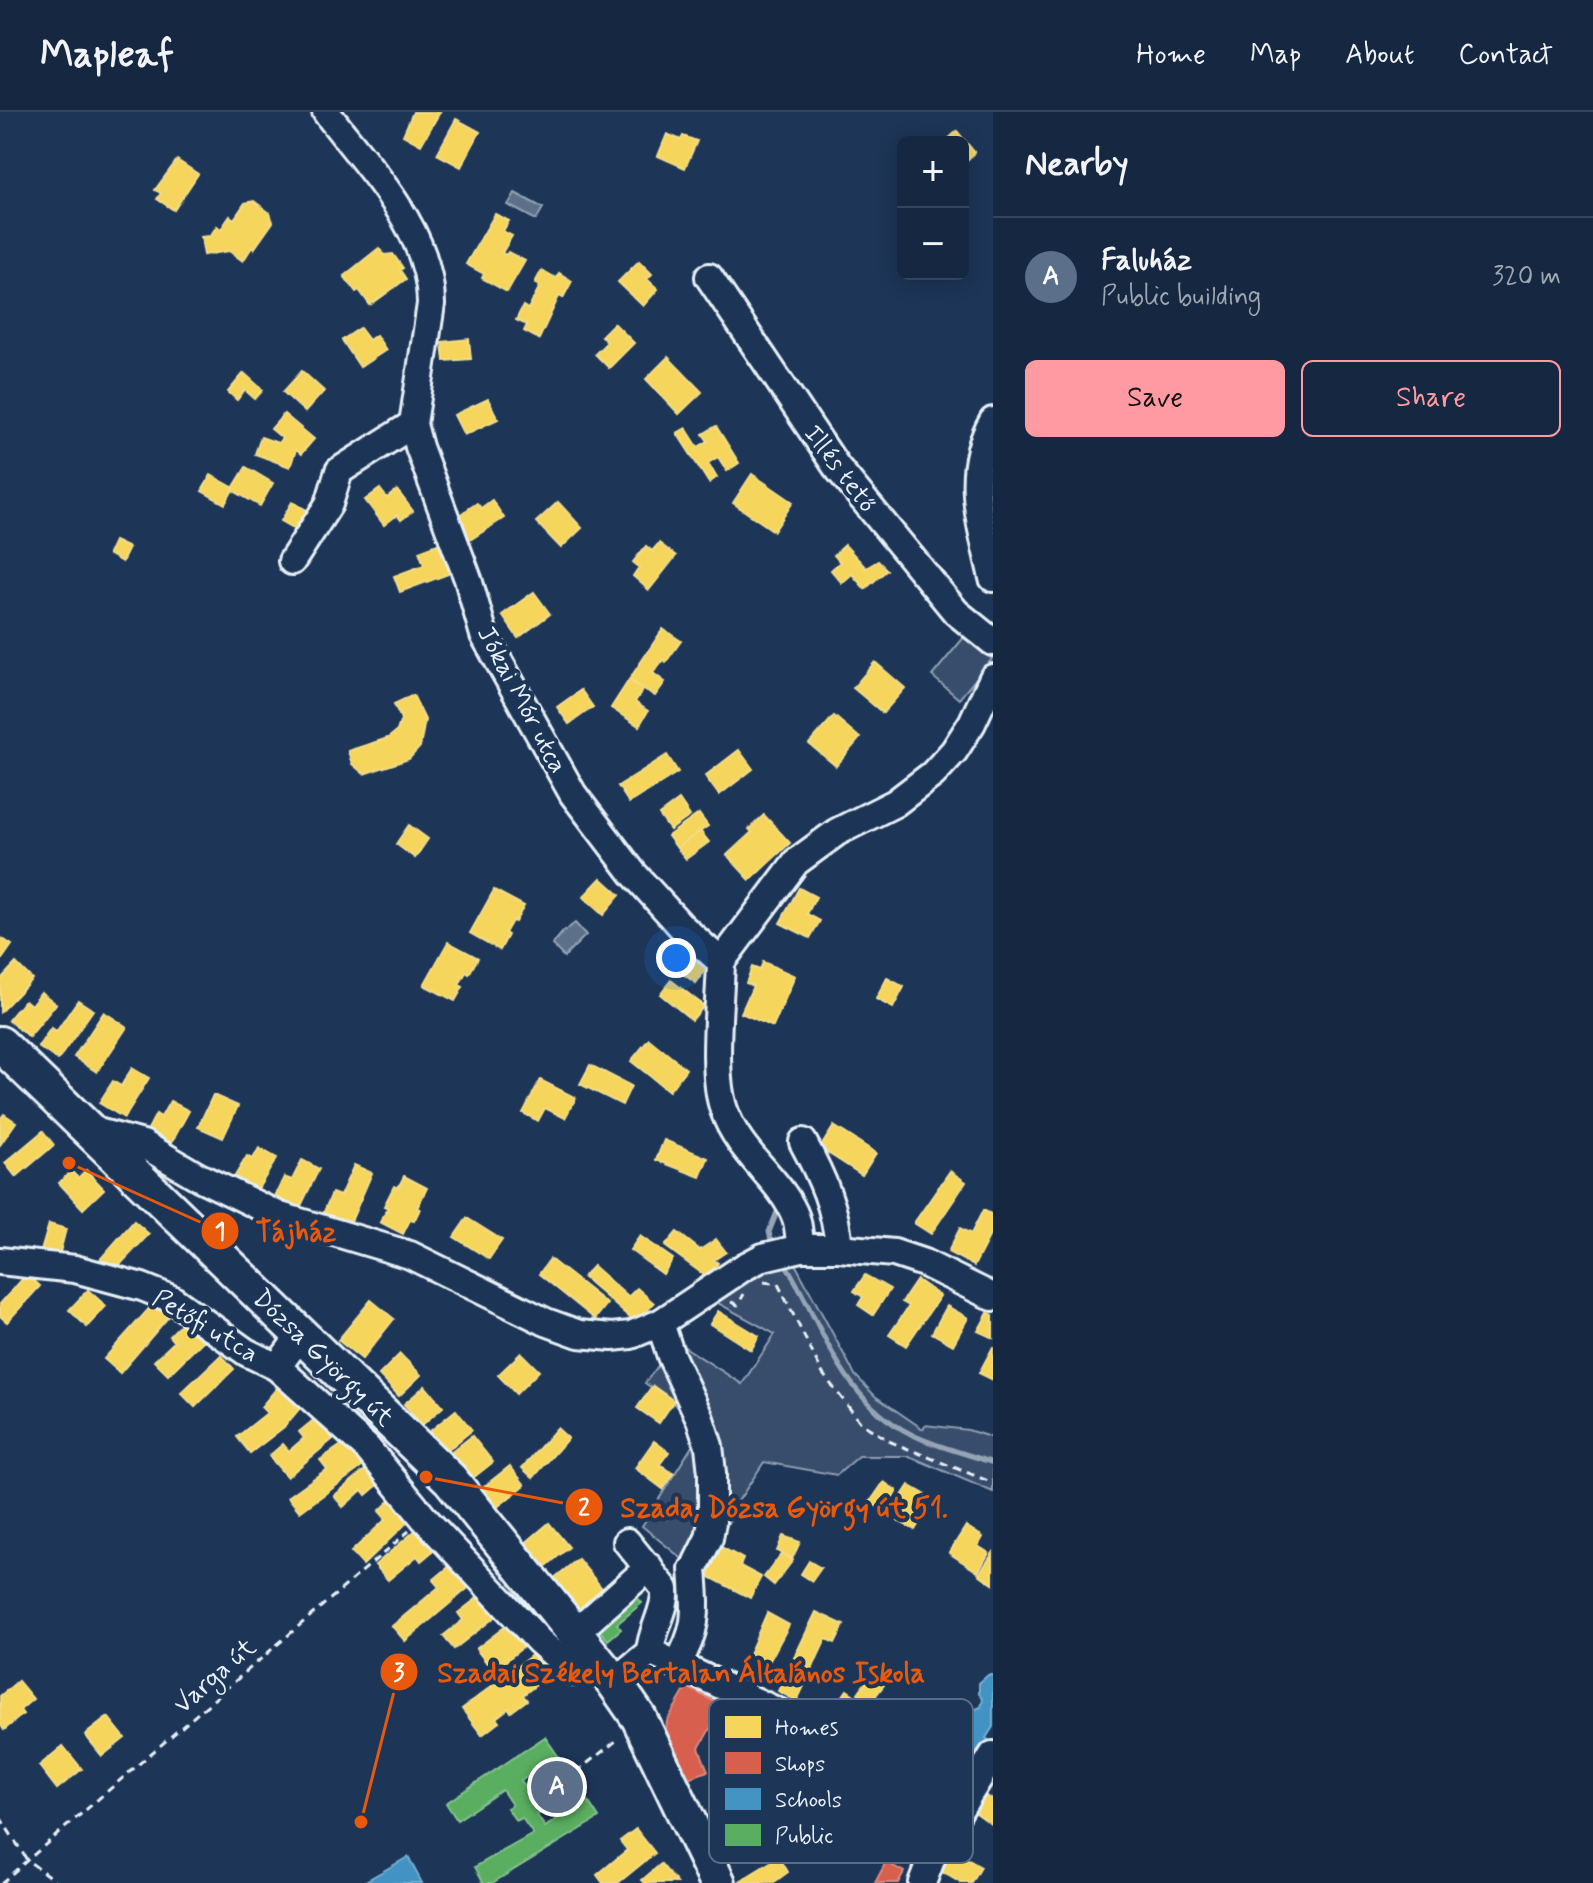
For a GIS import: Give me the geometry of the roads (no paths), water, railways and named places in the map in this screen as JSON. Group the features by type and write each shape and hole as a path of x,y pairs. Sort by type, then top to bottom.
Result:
{"main road":[{"name":"Dózsa György út","path":"0,1044 450,1479 594,1657 639,1718 718,1883"}],"street":[{"name":"Jókai Mór utca","path":"326,112 401,213 426,266 431,304 413,424 468,579 484,635 573,794 633,873 682,927 721,962"},
{"name":"Illés tető","path":"709,277 836,466 956,612 993,642"},
{"path":"993,421 979,446 976,483 993,578"},
{"path":"292,561 329,504 339,471 413,424"},
{"path":"801,1248 791,1208 744,1150 723,1110 718,1077 721,962 796,862 837,832 895,803 933,774 954,751 972,723 993,678"},
{"path":"87,1129 143,1144 199,1177 280,1216 410,1255 546,1322 579,1334 631,1335 660,1323 763,1257 801,1248 894,1253 924,1263 993,1297"},
{"path":"803,1142 823,1178 834,1210 839,1248"},
{"name":"Petőfi utca","path":"0,1261 75,1269 142,1287 172,1299 246,1352 277,1367 301,1335"},
{"path":"660,1323 709,1446 712,1473 712,1522 709,1538 695,1566 695,1624 685,1669"},
{"name":"Dózsa György út","path":"277,1367 367,1448 424,1518 539,1641 574,1672 594,1657"},
{"path":"627,1542 662,1583 666,1593 651,1636 650,1652"},
{"path":"649,1567 612,1600 594,1657 650,1652 750,1699"},
{"path":"973,1787 993,1755"},
{"path":"922,1883 930,1863"}],"waterway":[{"path":"772,1244 769,1232 777,1212"},
{"path":"785,1263 836,1359 867,1401 887,1419 911,1434 993,1463"}],"place":[{"name":"Tájház","path":"69,1163"},
{"name":"Szada, Dózsa György út 51.","path":"426,1477"},
{"name":"Faluház","path":"557,1787"},
{"name":"Szadai Székely Bertalan Általános Iskola","path":"361,1822"}]}
